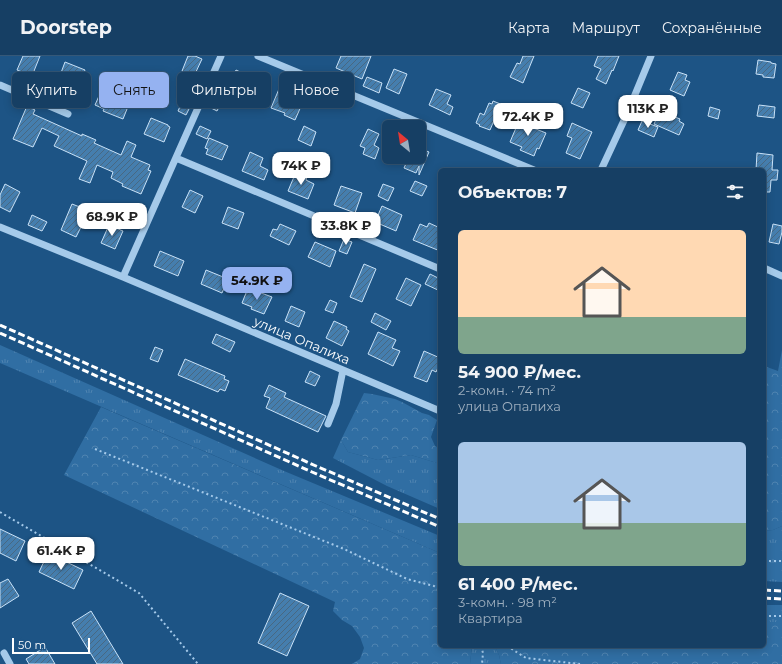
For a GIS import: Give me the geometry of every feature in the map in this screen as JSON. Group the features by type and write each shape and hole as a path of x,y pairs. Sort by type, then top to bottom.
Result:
{"street":[{"path":"123,277 221,56"},
{"path":"258,56 529,168"},
{"path":"602,168 627,114 651,56"},
{"path":"0,85 68,114"},
{"path":"176,158 438,268"},
{"name":"улица Опалиха","path":"0,227 123,277 438,410"},
{"path":"766,269 782,276"},
{"path":"328,424 336,404 343,370"},
{"path":"4,653 10,664"}],"path":[{"path":"95,449 344,549 407,579 434,586 438,589"},
{"path":"0,512 139,593 198,664"},
{"path":"766,561 782,561"},
{"path":"766,616 782,616"},
{"path":"482,648 483,653 482,664"},
{"path":"510,648 526,658 580,664"}],"green space":[{"path":"0,345 284,471 438,535 438,552 0,363"},
{"path":"782,350 782,526 773,530 766,531 766,367 778,371"},
{"path":"364,393 395,399 437,420 431,437 435,446 438,448 438,463 411,455 378,460 348,452 341,440"},
{"path":"101,407 438,552 438,648 472,648 470,664 352,664 360,659 364,648 360,637 352,626 342,620 333,611 335,602 64,475"},
{"path":"341,440 348,452 378,460 411,455 438,463 438,508 387,486 333,458"},
{"path":"782,526 782,582 766,581 766,531 773,530"},
{"path":"766,605 782,605 782,622 766,622"},
{"path":"766,622 782,622 782,664 501,664 496,649 766,648"},
{"path":"472,648 496,648 501,664 470,664"}],"building":[{"path":"23,56 40,56 34,72 22,72 17,70"},
{"path":"188,56 195,56 202,59 196,72 182,71"},
{"path":"341,56 371,56 362,79 354,76 354,72 345,72 336,68"},
{"path":"523,56 534,56 523,83 510,77 517,63 520,64"},
{"path":"598,56 619,56 606,84 596,79 601,69 594,66"},
{"path":"758,60 776,64 774,78 763,77 763,75 756,74"},
{"path":"65,62 85,70 84,72 61,72"},
{"path":"394,69 407,74 399,94 386,88"},
{"path":"678,72 687,75 685,80 690,82 684,96 670,90"},
{"path":"367,77 382,83 379,93 363,86"},
{"path":"578,88 590,93 583,108 571,103"},
{"path":"279,89 279,108 300,108 295,120 284,115 285,113 271,108"},
{"path":"436,89 451,95 447,104 453,107 450,115 429,105"},
{"path":"99,96 99,107 95,105"},
{"path":"493,101 503,105 490,130 479,126 480,125 476,123 480,113 484,115 489,103 492,104"},
{"path":"759,105 775,107 774,118 757,116"},
{"path":"710,107 720,110 718,119 708,116"},
{"path":"26,108 31,108 35,110 33,114 82,136 82,134 96,140 94,143 121,155 127,141 136,145 131,157 150,165 148,170 151,171 141,194 122,186 123,184 111,178 113,172 97,165 90,183 79,179 87,161 54,146 59,136 42,128 33,147 13,139"},
{"path":"102,108 127,108 123,119 103,111 104,109"},
{"path":"179,108 190,108 186,115 178,111"},
{"path":"211,108 218,108 217,111"},
{"path":"660,111 680,119 679,121 684,124 679,135 654,124"},
{"path":"521,116 533,121 531,127 546,133 534,156 520,150 522,147 510,142"},
{"path":"151,118 170,127 164,142 144,134"},
{"path":"642,121 658,127 654,137 638,130"},
{"path":"572,123 592,132 580,159 566,153 572,138 567,136"},
{"path":"200,126 211,131 207,139 196,134"},
{"path":"304,126 316,132 311,146 298,140"},
{"path":"368,129 379,134 374,145 379,148 375,159 363,154 365,148 360,146"},
{"path":"209,138 228,146 222,160 206,154 208,149 205,148"},
{"path":"426,151 429,152 426,159"},
{"path":"250,152 263,158 260,166 268,170 264,180 242,171"},
{"path":"757,153 773,155 772,170 778,170 777,180 771,180 770,192 766,192 766,168 756,168"},
{"path":"406,164 424,164 419,175 419,166 416,173 404,168"},
{"path":"296,172 307,177 306,180 314,184 308,199 288,191"},
{"path":"415,181 427,186 422,196 410,191"},
{"path":"5,184 20,192 10,212 0,207 0,195"},
{"path":"383,184 394,188 388,201 378,196"},
{"path":"341,186 362,193 355,213 334,205"},
{"path":"190,190 203,196 195,213 182,207"},
{"path":"72,204 85,209 78,225 81,227 76,237 61,230"},
{"path":"382,206 402,215 396,231 375,222"},
{"path":"228,207 244,213 238,229 222,223"},
{"path":"32,215 47,222 42,231 28,225"},
{"path":"429,223 438,227 438,250 413,240 420,224 427,227"},
{"path":"280,224 296,231 289,245 270,236 273,229 277,230"},
{"path":"773,224 782,226 779,244 769,242"},
{"path":"109,225 123,231 115,249 101,243"},
{"path":"344,239 352,242 347,254 339,251"},
{"path":"315,242 336,251 330,267 308,257"},
{"path":"160,251 184,261 178,276 154,266"},
{"path":"364,264 376,269 362,302 350,297"},
{"path":"206,270 228,279 222,293 201,284"},
{"path":"430,274 438,278 438,290 425,284"},
{"path":"406,278 421,285 411,306 396,299"},
{"path":"248,288 272,297 264,314 251,309 252,307 242,303"},
{"path":"330,300 337,303 333,313 325,310"},
{"path":"291,306 305,312 299,327 285,321"},
{"path":"375,313 391,321 386,330 371,322"},
{"path":"334,321 347,327 346,329 349,331 342,346 326,338"},
{"path":"378,332 396,340 392,348 400,351 393,366 368,354"},
{"path":"216,334 235,342 230,352 212,343"},
{"path":"155,347 163,350 158,362 150,359"},
{"path":"424,351 438,357 438,368 436,372 432,370 427,382 414,377"},
{"path":"185,359 225,376 224,379 229,381 225,391 220,389 218,392 178,375"},
{"path":"310,371 320,376 315,386 305,382"},
{"path":"269,385 286,393 284,397 326,416 318,432 266,408 270,398 264,396"},
{"path":"0,529 25,541 16,561 0,553"},
{"path":"48,553 83,570 74,589 39,572"},
{"path":"8,579 19,596 0,608 0,583"},
{"path":"280,593 309,606 287,656 258,643"},
{"path":"91,611 123,664 97,664 72,623"},
{"path":"45,647 55,664 29,664 26,659"}],"railway":[{"path":"0,325 316,466 438,518"},
{"path":"0,333 312,472 438,526"},
{"path":"766,590 782,591"},
{"path":"766,598 782,599"}]}
